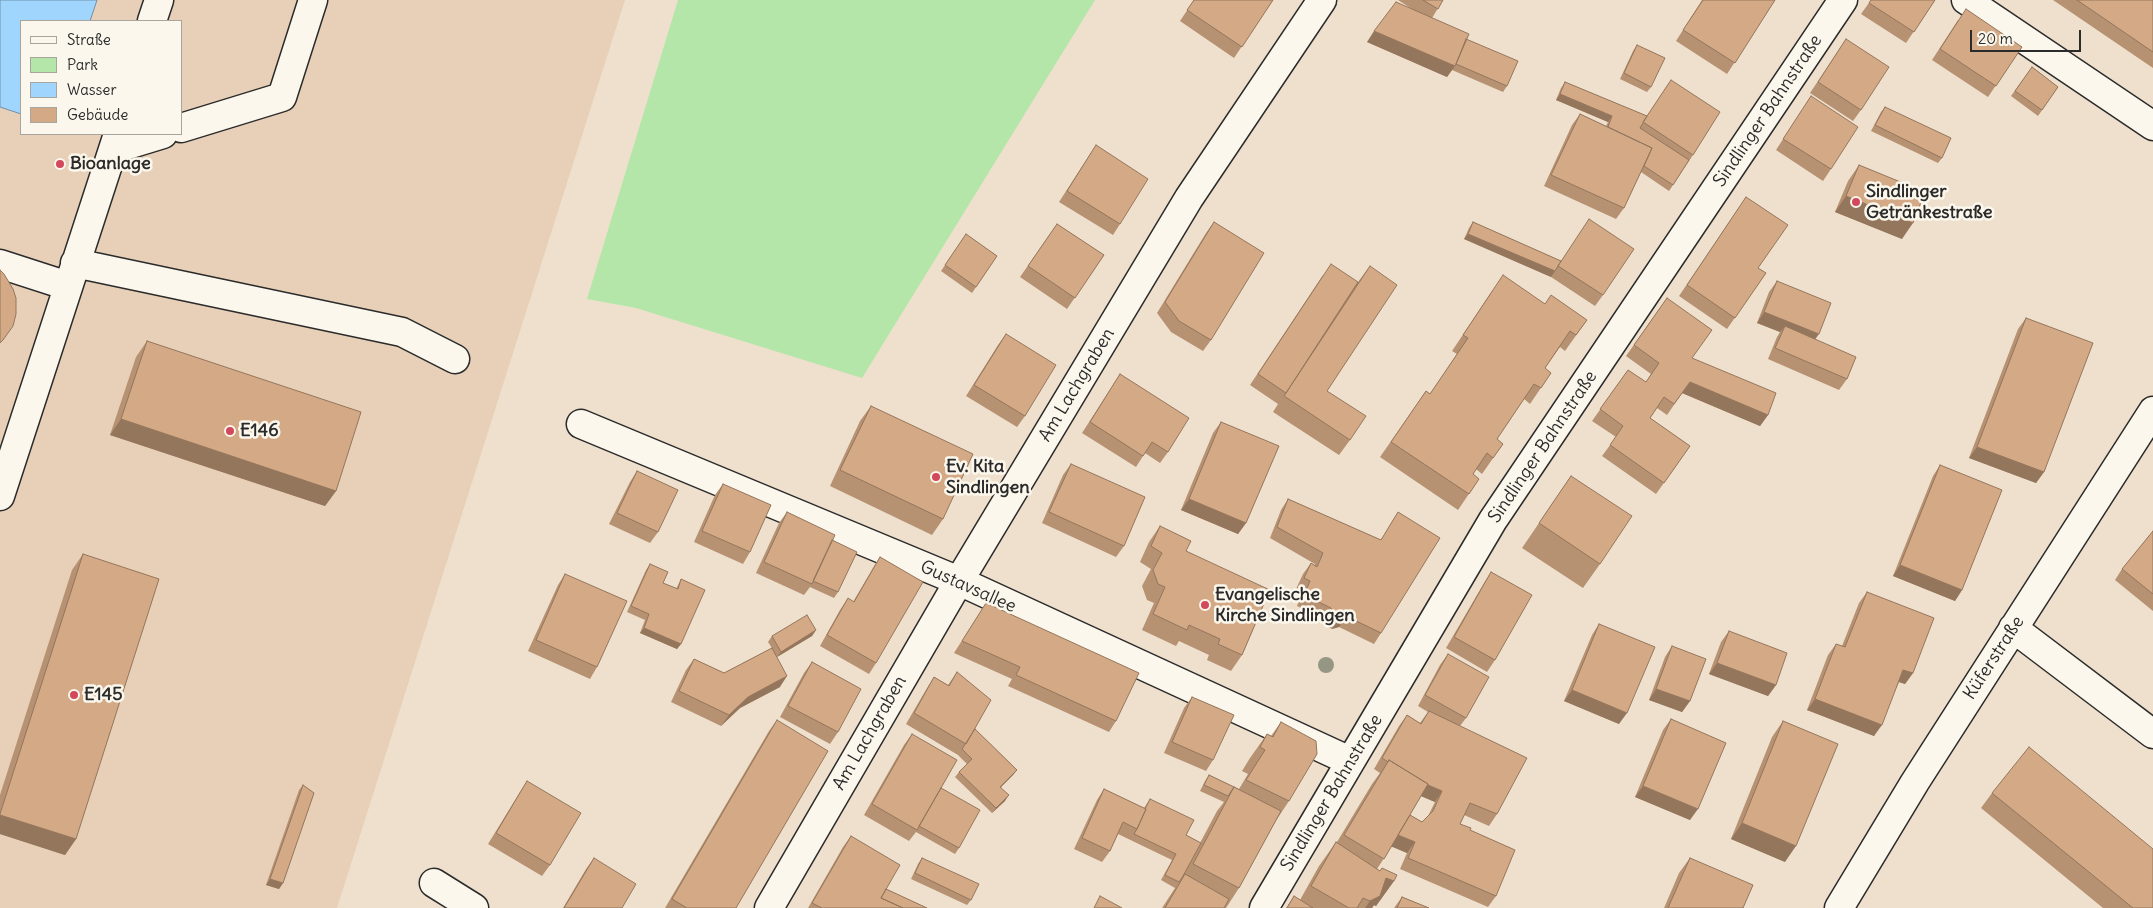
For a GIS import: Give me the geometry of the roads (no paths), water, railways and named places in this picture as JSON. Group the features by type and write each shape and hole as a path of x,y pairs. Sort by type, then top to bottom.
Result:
{"street":[{"path":"152,20 159,0"},
{"path":"182,128 282,98 313,0"},
{"name":"Am Lachgraben","path":"769,908 958,581 1189,198 1322,0"},
{"name":"Sindlinger Bahnstraße","path":"1264,908 1493,520 1843,0"},
{"path":"1966,0 2153,126"},
{"path":"0,496 116,141 156,135"},
{"path":"0,264 72,274 402,332 454,359"},
{"name":"Küferstraße","path":"1839,908 1915,782 2153,411"},
{"name":"Gustavsallee","path":"581,424 958,581 1350,761"},
{"path":"2013,628 2153,734"},
{"path":"434,883 474,908"}],"water":[{"path":"0,0 97,0 90,20 20,20 20,114 0,107"}],"place":[{"name":"Bioanlage","path":"60,164"},
{"name":"Sindlinger Getränkestraße","path":"1856,202"},
{"name":"E146","path":"230,431"},
{"name":"Ev. Kita Sindlingen","path":"936,477"},
{"name":"Evangelische Kirche Sindlingen","path":"1205,605"},
{"name":"E145","path":"74,695"}]}
